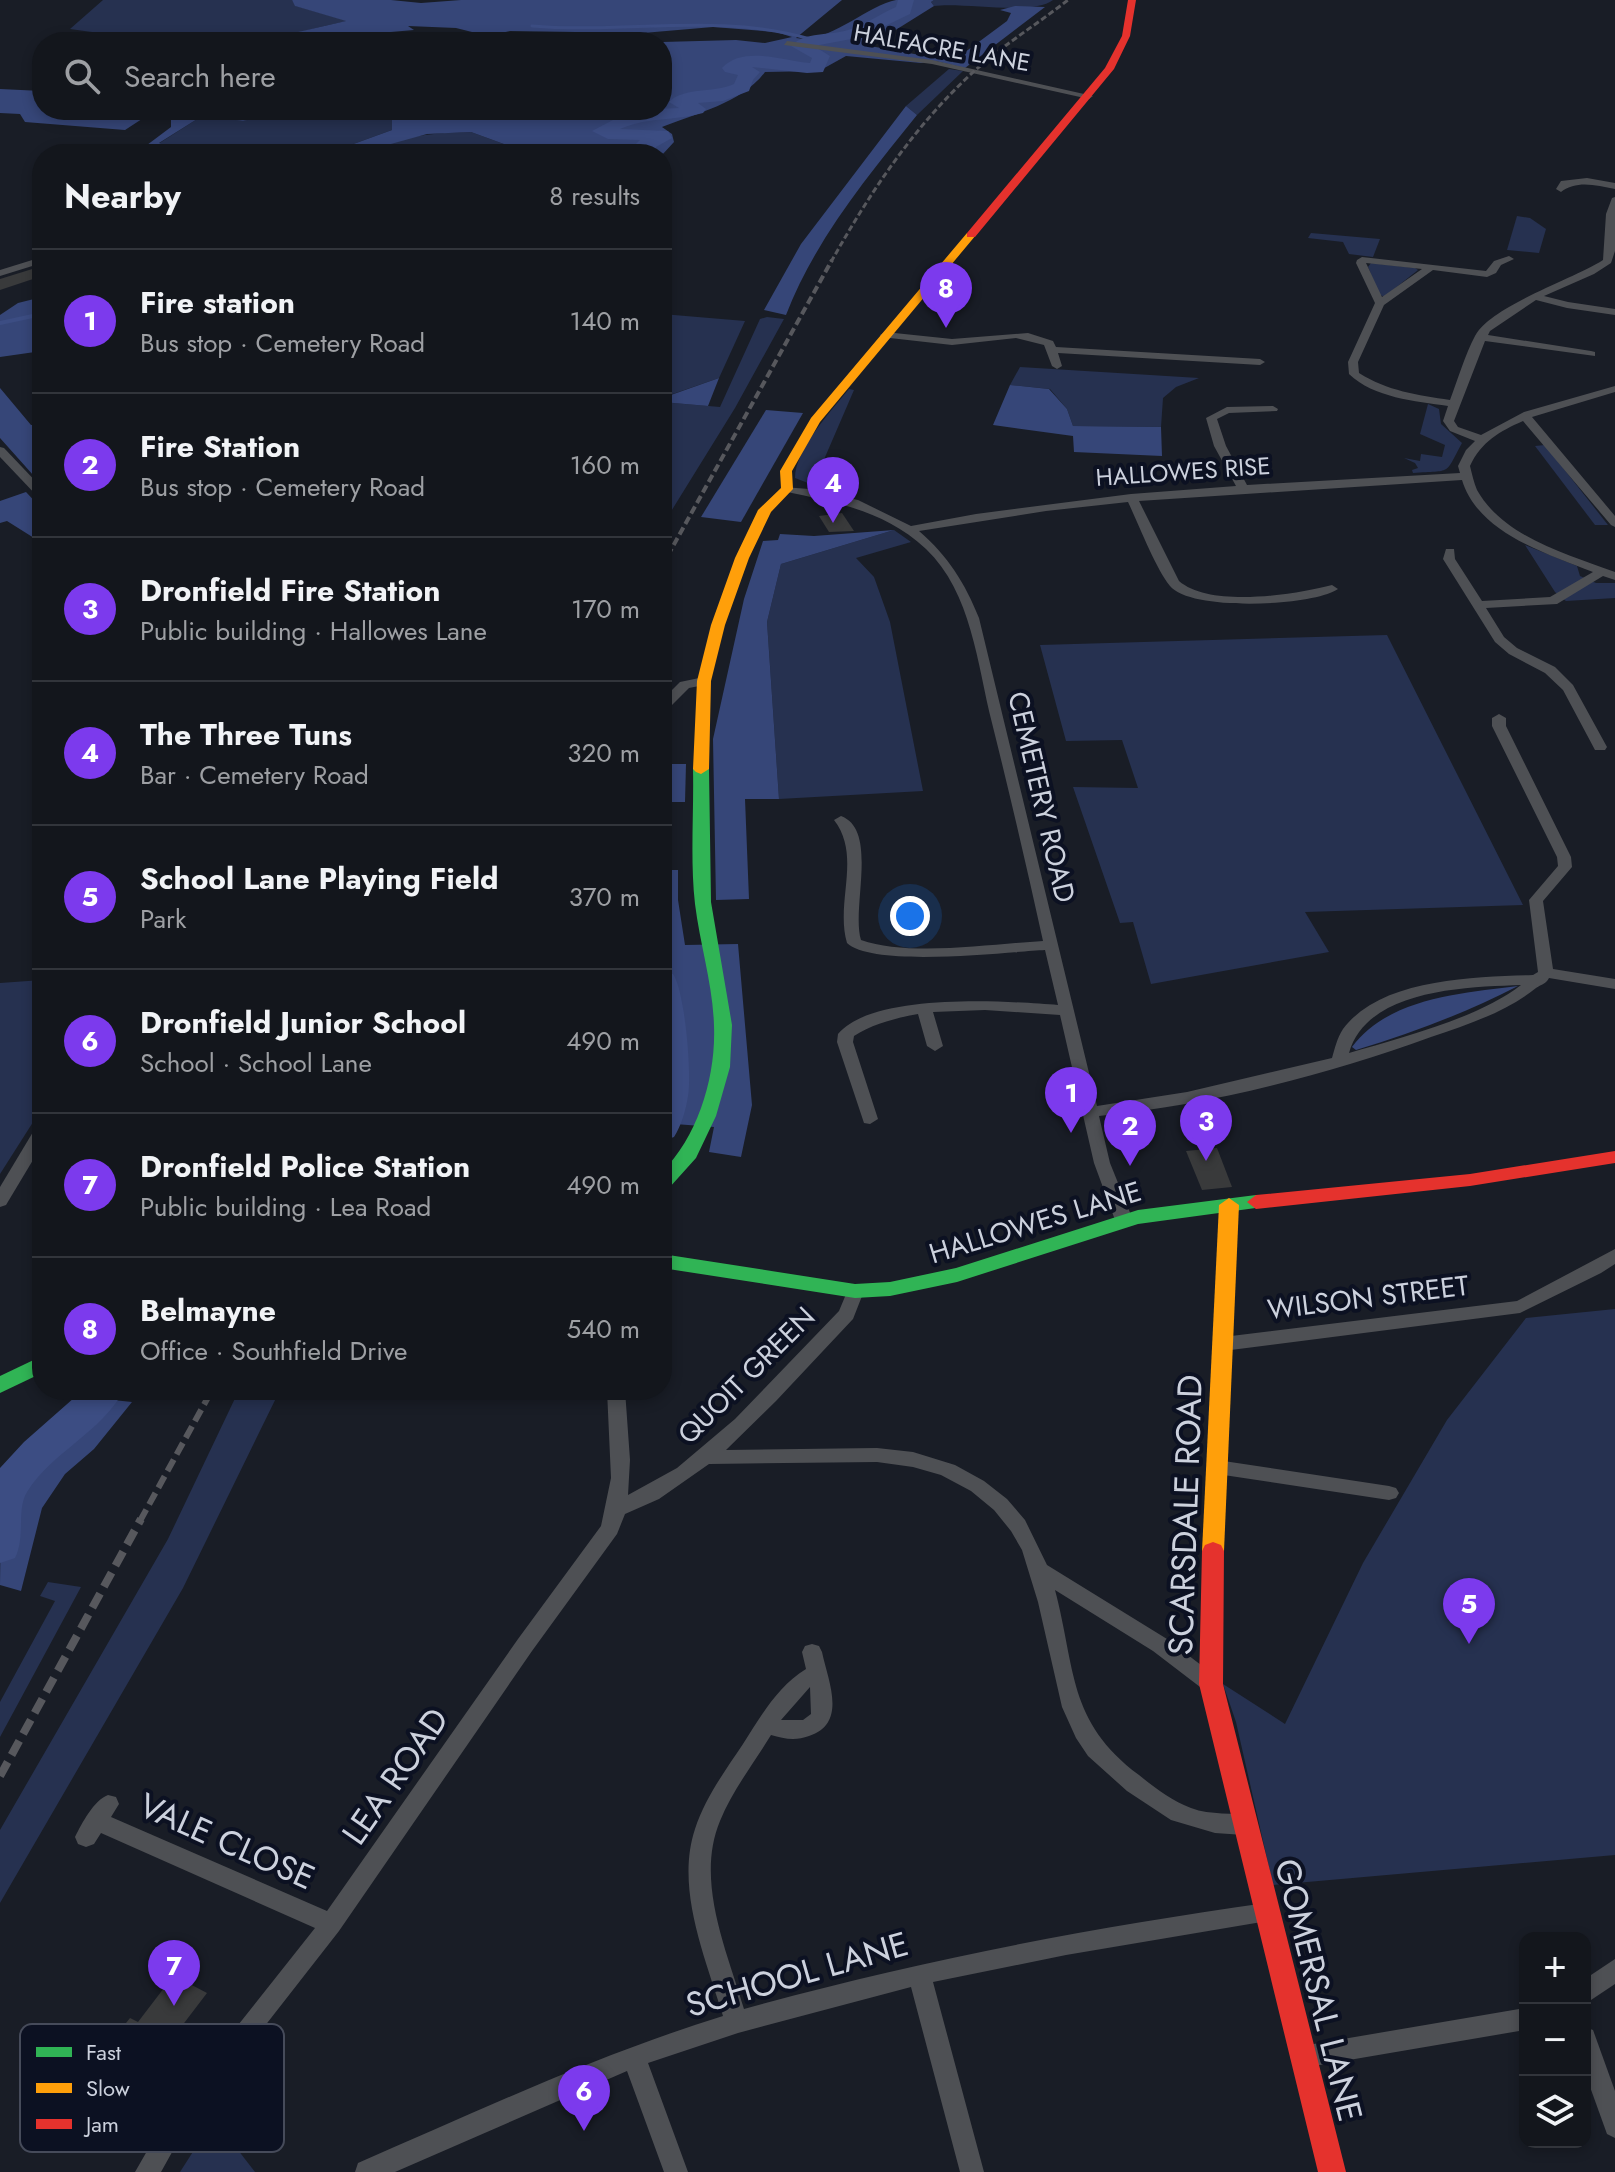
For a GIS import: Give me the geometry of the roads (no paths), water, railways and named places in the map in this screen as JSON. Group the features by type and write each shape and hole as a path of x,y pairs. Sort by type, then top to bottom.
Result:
{"main road":[{"path":"672,1173 687,1158 695,1143 707,1116 721,1067 723,1025 703,902 700,726 704,681 718,625 742,558 765,510 787,489 786,471 808,431 885,335 1089,96 1120,51 1131,21 1132,0"},
{"name":"HALLOWES LANE","path":"672,1263 855,1291 884,1291 955,1278 1124,1220 1229,1205 1456,1182 1615,1157"},
{"name":"SCARSDALE ROAD","path":"1229,1205 1210,1642 1211,1684 1244,1825"},
{"path":"0,1385 32,1369"},
{"name":"GOMERSAL LANE","path":"1244,1825 1332,2172"}],"street":[{"name":"HALFACRE LANE","path":"790,43 932,62 1089,96"},
{"path":"1561,189 1564,183 1576,180 1615,186"},
{"path":"1480,439 1450,425 1453,404 1480,337 1491,324 1535,296 1597,269 1608,261 1614,233 1611,214 1615,200"},
{"path":"1380,303 1362,260 1487,274 1493,271 1497,263 1509,259"},
{"path":"0,273 32,263"},
{"path":"1431,267 1380,303 1353,362 1354,374 1388,390 1453,404"},
{"path":"1597,269 1615,271"},
{"path":"1535,296 1567,305 1615,312"},
{"path":"885,335 963,342 1021,335 1042,340 1052,350 1057,366"},
{"path":"1480,337 1591,354"},
{"path":"1052,350 1260,362"},
{"path":"1609,573 1534,543 1508,529 1493,516 1465,476 1466,458 1480,439 1526,417 1615,389"},
{"path":"1243,489 1220,446 1211,418 1227,410 1273,409"},
{"path":"1526,417 1615,526"},
{"path":"0,450 32,484"},
{"name":"HALLOWES RISE","path":"907,530 1013,510 1131,497 1465,476"},
{"name":"CEMETERY ROAD","path":"787,489 849,500 907,530 938,555 960,587 1013,780 1102,1163 1124,1220"},
{"path":"1131,497 1174,583 1183,594 1211,600 1316,593 1332,589"},
{"path":"1450,552 1449,559 1506,646 1550,670 1568,688 1600,747"},
{"path":"1480,605 1553,601 1609,573"},
{"path":"672,697 685,685 704,681"},
{"path":"1499,718 1499,726 1564,857 1565,867 1536,900 1544,976"},
{"path":"841,820 852,833 854,848 851,937 863,948 890,952 1050,945"},
{"path":"1089,1112 1179,1101 1405,1042 1491,1010 1544,976"},
{"path":"1339,1060 1349,1031 1371,1012 1393,1000 1466,985 1544,976 1615,984"},
{"path":"870,1119 845,1042 846,1034 863,1024 924,1009 986,1004 1066,1011"},
{"path":"924,1009 935,1046"},
{"path":"0,1201 32,1148"},
{"name":"WILSON STREET","path":"1223,1344 1520,1307 1615,1255"},
{"name":"QUOIT GREEN","path":"619,1508 660,1490 707,1457 847,1314 855,1291"},
{"name":"LEA ROAD","path":"253,2024 331,1924 525,1645 610,1529 619,1508 621,1468 617,1400"},
{"path":"707,1457 902,1457 946,1469 984,1490 1014,1517 1027,1536 1041,1571 1068,1697 1095,1750 1111,1767 1184,1816 1204,1824 1244,1825"},
{"path":"1217,1467 1389,1493"},
{"path":"1041,1571 1160,1645 1211,1684"},
{"path":"736,2022 707,1915 699,1871 702,1841 726,1788 767,1725 814,1662 824,1704 820,1719 809,1728 793,1733 767,1725"},
{"name":"VALE CLOSE","path":"97,1821 331,1924"},
{"name":"SCHOOL LANE","path":"367,2172 634,2058 736,2022 919,1974 1178,1925 1266,1913"},
{"path":"1591,1988 1615,1970"},
{"path":"919,1974 972,2172"},
{"path":"1302,2057 1519,2020"},
{"path":"1591,2056 1615,2126"},
{"path":"634,2058 676,2172"},
{"name":"LEA ROAD","path":"147,2172 159,2152"}],"waterway":[{"path":"672,115 697,109 678,102 683,99 723,96 743,87 744,78 751,72 731,68 738,64 759,62 817,68 821,56 800,46 814,40 856,33 904,10 906,0"},
{"path":"532,26 707,25 776,31 810,39"},
{"path":"625,120 601,131 661,135 663,138 645,144"},
{"path":"0,323 32,316"},
{"path":"0,1546 4,1497 13,1480 38,1453 80,1419 98,1400"}],"railway":[{"path":"831,262 877,187 949,95 982,65 1068,0"},
{"path":"672,548 832,260"},
{"path":"140,1521 207,1400"},
{"path":"0,1776 141,1519"}],"place":[{"name":"Belmayne","path":"946,328"},
{"name":"The Three Tuns","path":"833,523"},
{"name":"Fire station","path":"1071,1133"},
{"name":"Dronfield Fire Station","path":"1206,1161"},
{"name":"Fire Station","path":"1130,1166"},
{"name":"School Lane Playing Field","path":"1469,1644"},
{"name":"Dronfield Police Station","path":"174,2006"},
{"name":"Dronfield Junior School","path":"584,2131"}]}
